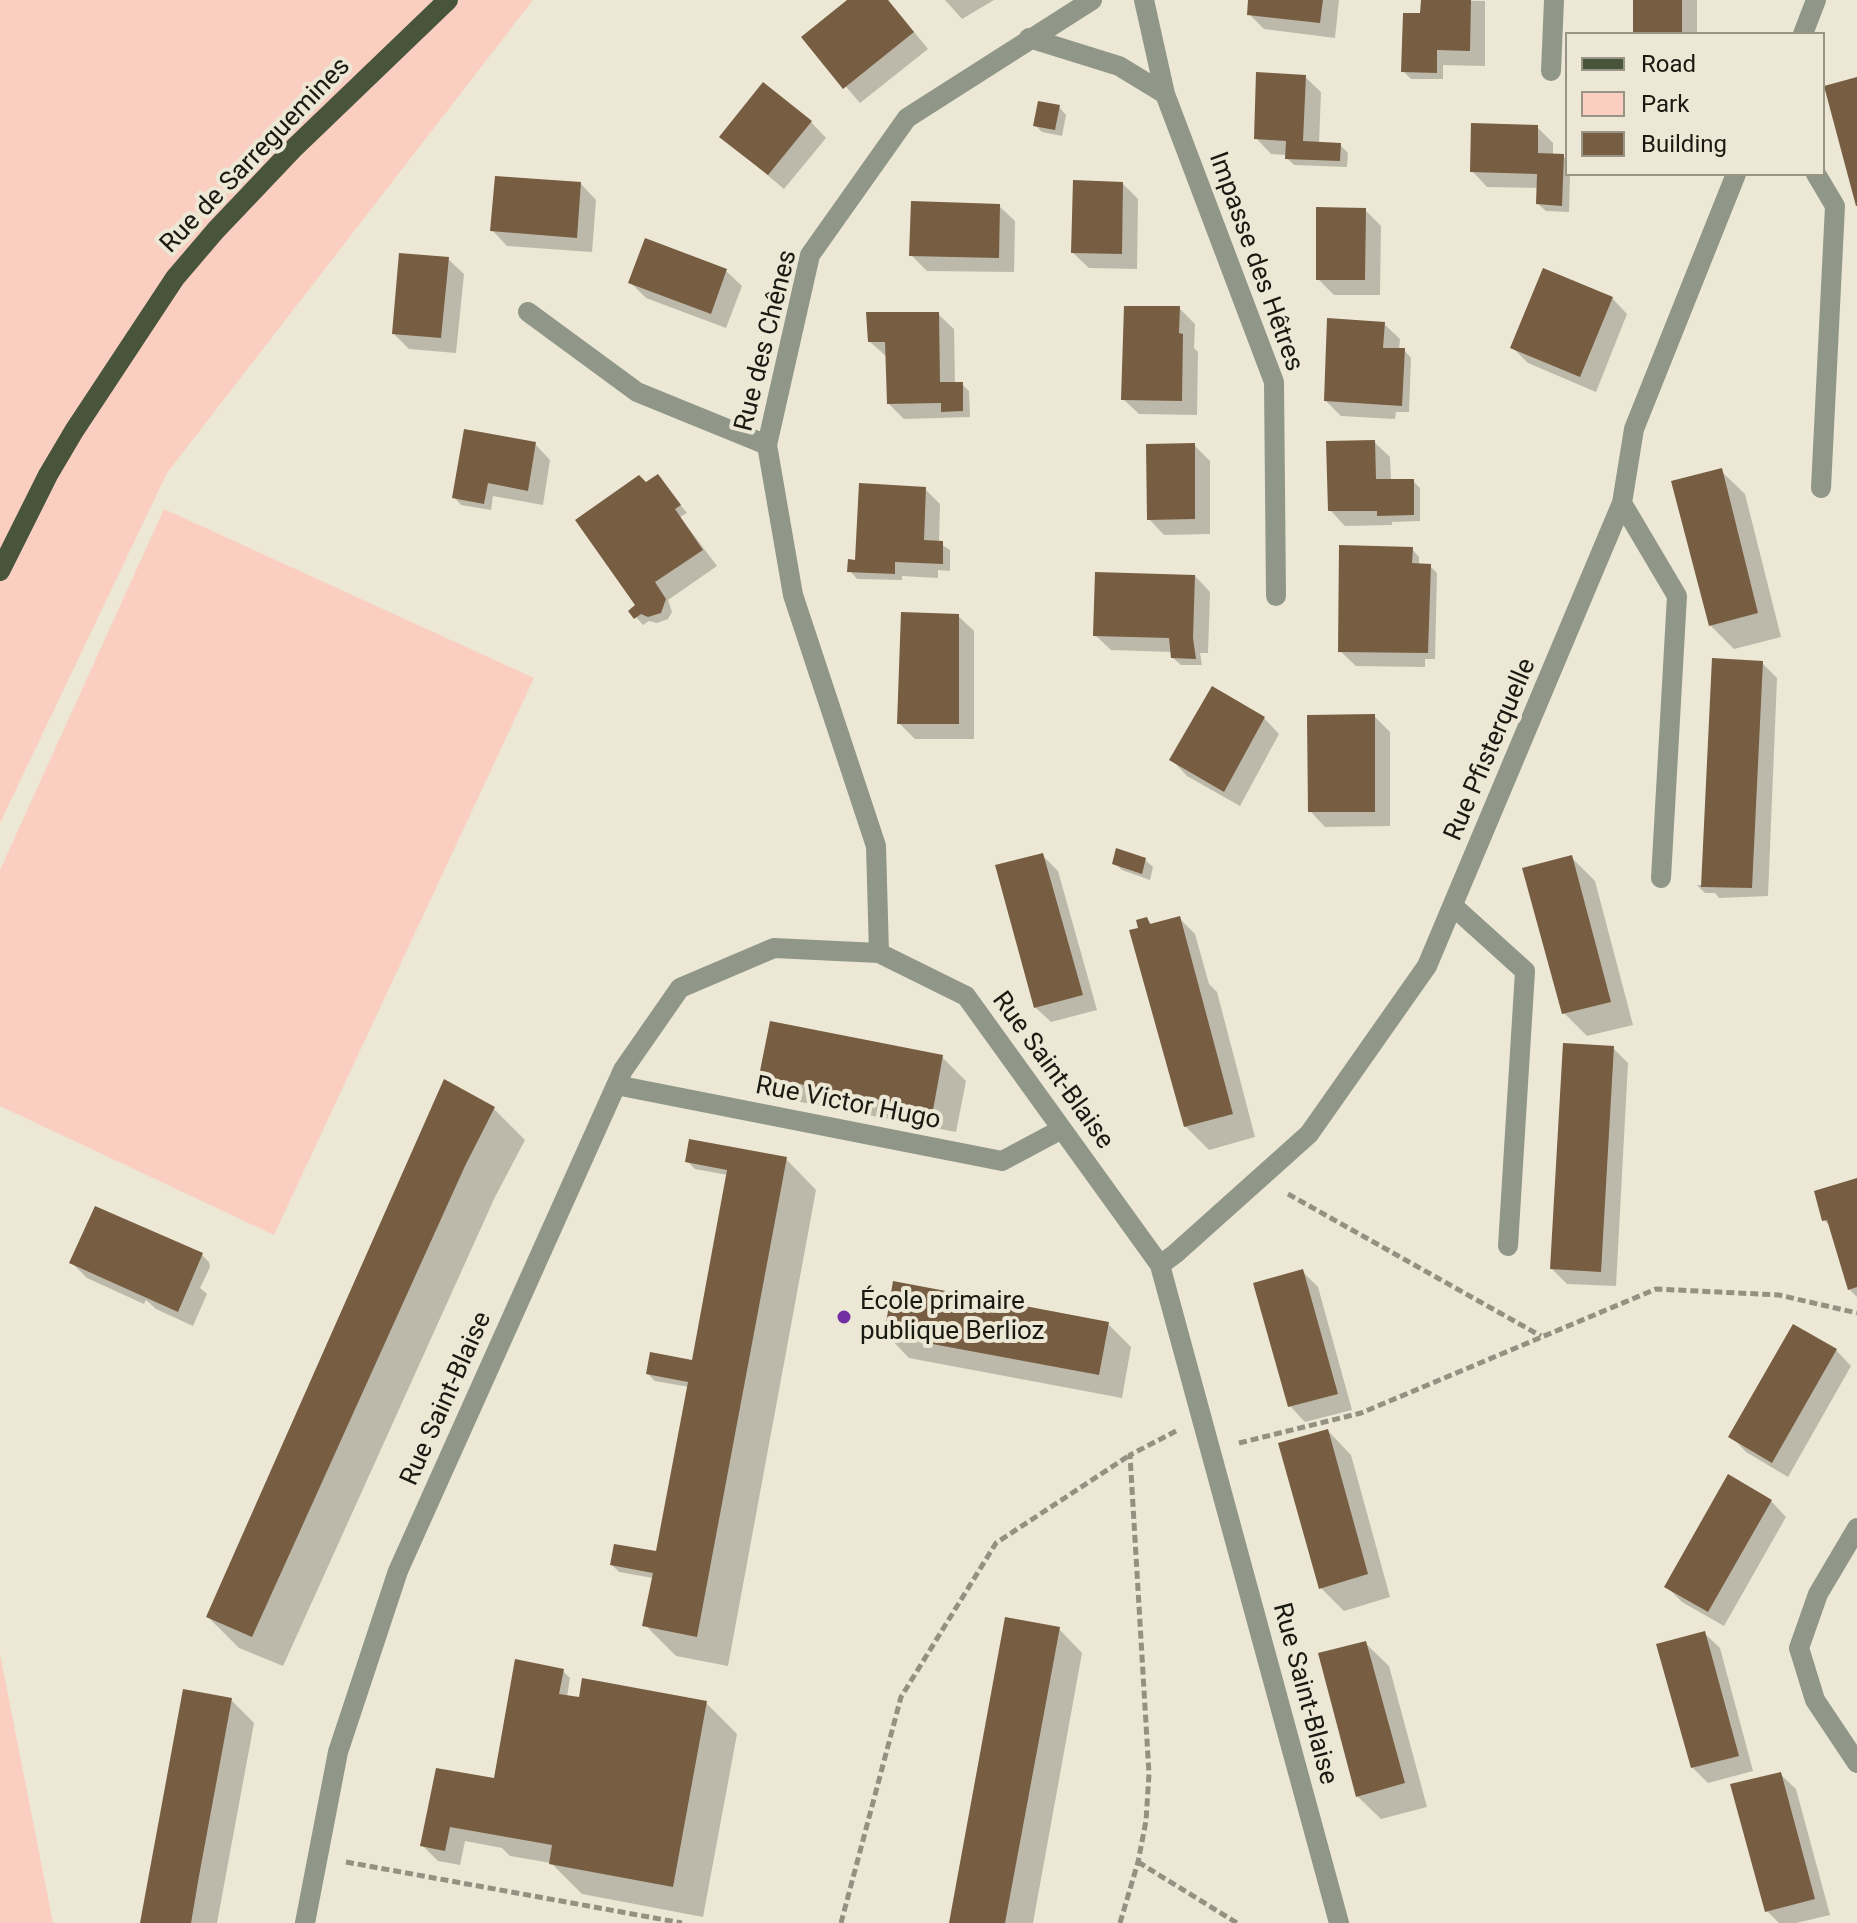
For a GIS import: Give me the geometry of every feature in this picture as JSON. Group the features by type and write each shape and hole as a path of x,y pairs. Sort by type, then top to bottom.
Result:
{"main road":[{"name":"Rue de Sarreguemines","path":"0,571 48,475 74,431 175,278 293,149 448,0"}],"street":[{"name":"Rue des Chênes","path":"879,953 876,846 793,595 767,445 810,255 907,118 1092,0"},
{"name":"Impasse des Hêtres","path":"1144,0 1165,94 1274,382 1276,596"},
{"path":"1551,71 1554,0"},
{"path":"1804,32 1816,0"},
{"path":"1029,38 1119,66 1165,94"},
{"name":"Rue Pfisterquelle","path":"1160,1265 1309,1134 1427,966 1622,503 1634,429 1735,176"},
{"path":"1817,176 1835,206 1821,488"},
{"path":"528,312 637,392 767,445"},
{"path":"1622,503 1677,596 1661,878"},
{"path":"1453,906 1525,971 1508,1246"},
{"name":"Rue Saint-Blaise","path":"305,1923 338,1752 398,1571 623,1070 680,988 774,948 879,953 966,996 1160,1265 1339,1923"},
{"name":"Rue Victor Hugo","path":"616,1085 1002,1161 1062,1129"},
{"path":"1857,1528 1818,1594 1799,1648 1815,1700 1857,1763"}],"path":[{"path":"1259,1178 1542,1337"},
{"path":"1210,1450 1361,1413 1656,1289 1779,1295 1857,1313"},
{"path":"841,1923 901,1697 996,1543 1130,1455 1202,1418"},
{"path":"1120,1923 1146,1821 1149,1774 1130,1455"},
{"path":"318,1857 682,1923"},
{"path":"1138,1862 1237,1923"}],"green space":[{"path":"0,0 533,0 167,473 0,823"},
{"path":"164,509 534,678 274,1235 0,1106 0,870"},
{"path":"0,1654 53,1923 0,1923"}],"building":[{"path":"847,0 888,0 914,32 843,89 801,37"},
{"path":"1248,0 1323,0 1320,23 1247,15"},
{"path":"1421,0 1471,0 1470,51 1437,50 1437,73 1401,72 1403,13 1420,13"},
{"path":"1633,0 1682,0 1682,32 1633,32"},
{"path":"1256,72 1306,75 1303,141 1341,143 1340,161 1285,159 1286,141 1254,139"},
{"path":"1857,77 1857,206 1825,90 1825,86"},
{"path":"763,82 812,121 768,175 719,137"},
{"path":"1038,101 1060,105 1055,130 1033,126"},
{"path":"1471,123 1538,125 1538,153 1564,154 1562,206 1536,204 1537,174 1470,172"},
{"path":"495,176 581,182 577,238 490,231"},
{"path":"1073,180 1123,182 1122,254 1071,253"},
{"path":"911,201 1000,204 999,258 909,256"},
{"path":"1316,207 1366,208 1365,280 1316,280"},
{"path":"645,238 727,269 711,314 628,283"},
{"path":"399,253 449,257 441,338 392,334"},
{"path":"1543,268 1613,297 1580,377 1510,348"},
{"path":"1124,306 1180,306 1179,333 1183,334 1182,401 1121,400"},
{"path":"866,312 939,312 940,382 963,382 963,411 941,412 941,403 887,404 885,342 868,342"},
{"path":"1327,318 1385,322 1383,348 1405,348 1402,406 1324,401"},
{"path":"464,429 536,442 528,491 488,483 484,504 452,498"},
{"path":"1375,440 1376,479 1414,479 1414,515 1377,516 1377,511 1328,511 1326,441"},
{"path":"1195,443 1195,519 1147,520 1146,444"},
{"path":"1722,468 1758,613 1709,626 1671,481"},
{"path":"658,474 681,505 675,509 703,550 655,582 666,599 661,613 648,617 641,614 634,619 628,611 635,605 575,520 639,475 646,482"},
{"path":"859,483 926,487 924,540 943,541 943,564 895,562 895,574 847,572 848,559 855,560"},
{"path":"1339,545 1413,547 1412,563 1431,564 1428,653 1338,652"},
{"path":"1095,572 1195,575 1193,638 1196,659 1171,658 1169,638 1093,636"},
{"path":"901,612 959,614 959,724 897,724"},
{"path":"1712,658 1763,661 1752,888 1701,887"},
{"path":"1212,686 1265,717 1224,792 1169,760"},
{"path":"1375,714 1375,812 1308,812 1307,715"},
{"path":"1116,848 1146,858 1142,874 1112,864"},
{"path":"1043,853 1083,995 1034,1008 995,865"},
{"path":"1572,855 1611,1002 1562,1014 1522,868"},
{"path":"1180,916 1233,1114 1184,1127 1129,930 1138,928 1136,920 1147,917 1150,924"},
{"path":"770,1021 943,1055 933,1110 759,1076"},
{"path":"1563,1043 1614,1046 1601,1272 1550,1269"},
{"path":"444,1079 495,1107 465,1166 252,1637 206,1617"},
{"path":"689,1139 787,1157 697,1637 642,1626 653,1573 610,1565 614,1544 656,1551 688,1382 646,1374 650,1352 692,1360 727,1170 685,1162"},
{"path":"1857,1178 1857,1287 1848,1290 1827,1220 1822,1221 1814,1191"},
{"path":"95,1206 203,1253 178,1312 69,1263"},
{"path":"1303,1269 1338,1394 1288,1407 1253,1283"},
{"path":"893,1281 1109,1322 1099,1375 884,1335"},
{"path":"1793,1324 1837,1349 1772,1463 1728,1437"},
{"path":"1328,1429 1368,1574 1319,1589 1278,1443"},
{"path":"1728,1474 1772,1500 1708,1612 1664,1587"},
{"path":"1005,1617 1060,1627 1005,1923 949,1923"},
{"path":"1705,1631 1739,1756 1691,1768 1656,1644"},
{"path":"1366,1641 1405,1783 1356,1797 1318,1653"},
{"path":"515,1659 564,1669 559,1694 579,1697 582,1678 707,1701 673,1887 549,1864 552,1845 450,1827 445,1851 420,1846 436,1768 494,1778"},
{"path":"183,1689 232,1698 191,1923 140,1923"},
{"path":"1781,1772 1815,1899 1765,1912 1730,1784"}],"place":[{"name":"École primaire publique Berlioz","path":"844,1317"}]}
